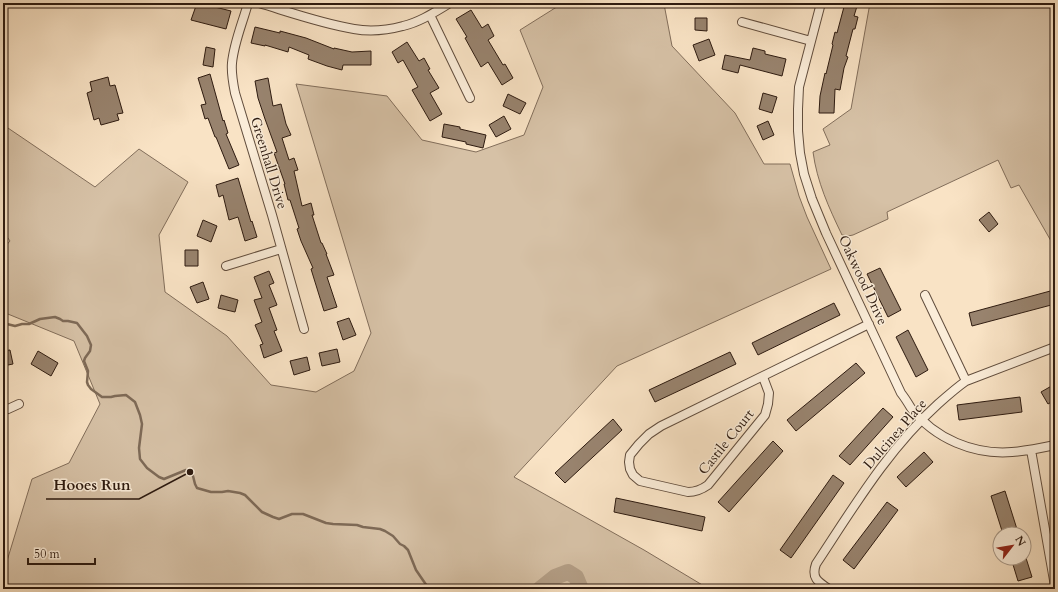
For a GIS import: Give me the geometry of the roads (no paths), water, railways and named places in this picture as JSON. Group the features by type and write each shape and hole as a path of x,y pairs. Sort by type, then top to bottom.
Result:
{"street":[{"name":"Greenhall Drive","path":"248,3 234,49 232,77 235,94 304,329"},
{"path":"259,3 314,20 354,29 371,30 387,29 419,21 450,3"},
{"name":"Oakwood Drive","path":"821,3 800,87 798,138 804,174 812,199 826,232 901,393 911,408 922,420 941,435 969,448 999,453 1030,450 1055,445"},
{"path":"430,16 470,98"},
{"path":"742,22 811,41"},
{"path":"226,266 281,249"},
{"path":"925,295 966,381"},
{"name":"Castile Court","path":"763,377 769,393 766,415 708,486 702,490 688,492 640,481 633,475 630,469 630,456 649,434 661,426 869,324"},
{"name":"Dulcinea Place","path":"829,589 819,583 816,578 814,568 880,469 898,445 956,388 966,381 1055,347"},
{"path":"3,410 19,404"},
{"path":"1030,450 1053,560 1055,586"}],"waterway":[{"path":"3,323 15,326 29,324 40,319 55,317 63,321 77,323 87,336 91,345 90,351 84,361 88,371 88,385 102,397 126,395 135,402 142,424 139,448 140,459 147,468 159,477 164,479 186,470 193,476 197,488 211,492 228,491 240,493 245,495 262,512 279,519 292,514 303,514 326,523 357,525 385,531 393,536 408,550 416,570 429,589"},
{"path":"540,589 555,577 568,572 576,577 581,589"}],"place":[{"name":"Hooes Run","path":"190,472"}]}
